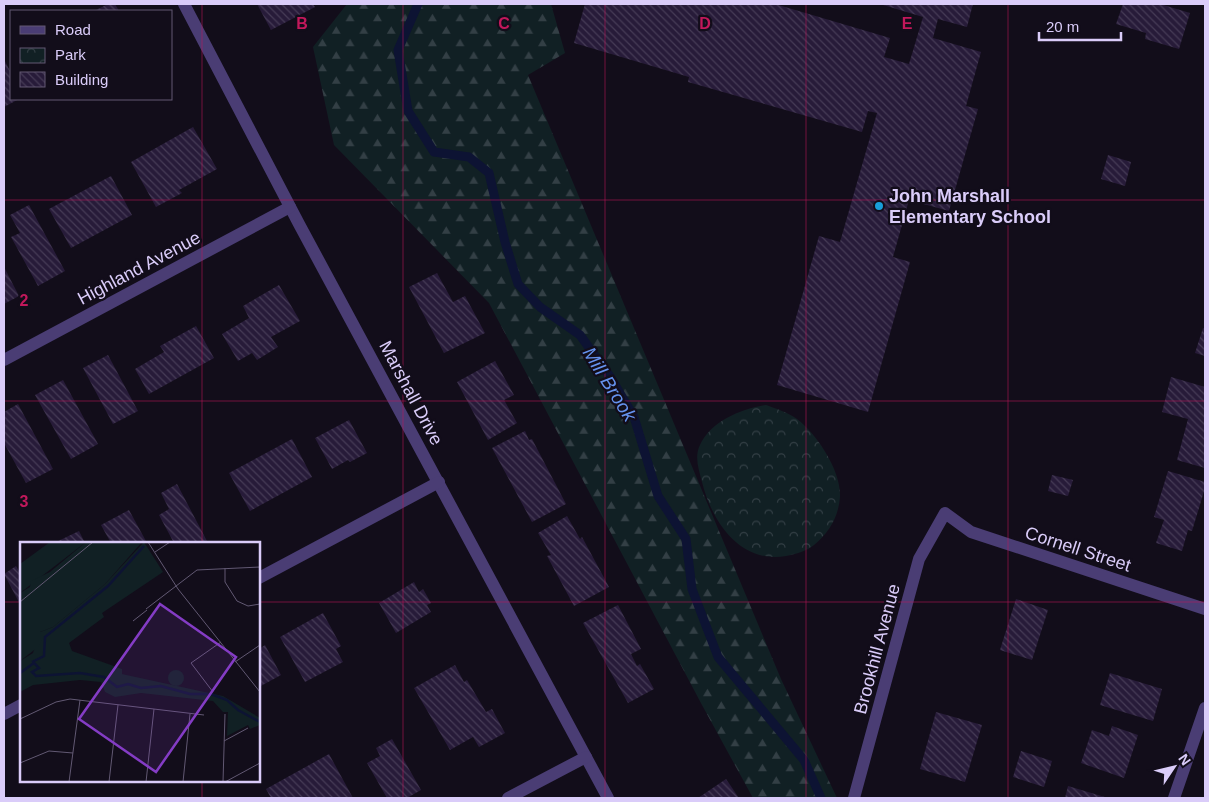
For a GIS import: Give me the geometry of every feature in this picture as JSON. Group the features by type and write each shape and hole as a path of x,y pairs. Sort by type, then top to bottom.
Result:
{"street":[{"name":"Marshall Drive","path":"184,4 290,207 608,798"},
{"name":"Highland Avenue","path":"4,360 290,207"},
{"path":"260,577 439,482"},
{"name":"Cornell Street","path":"945,513 971,532 1205,608"},
{"name":"Brookhill Avenue","path":"854,798 919,559 945,513"},
{"path":"4,714 20,706"},
{"path":"1174,798 1205,708"},
{"path":"508,798 586,757"}],"green space":[{"path":"347,4 551,4 565,53 528,75 781,679 837,798 753,798 489,303 334,145 313,47"},
{"path":"766,405 797,419 805,426 820,443 837,476 839,486 838,510 829,529 811,547 786,556 770,557 755,553 742,547 731,537 713,512 702,482 698,464 698,450 711,429 737,413"}],"building":[{"path":"108,4 115,4 118,10 96,10"},
{"path":"257,4 313,4 315,7 271,30"},
{"name":"John Marshall Elementary School","path":"585,4 775,4 890,38 884,57 909,64 923,17 880,4 973,4 967,27 938,19 933,38 981,52 966,106 978,109 949,211 909,200 893,257 910,262 868,412 777,385 819,236 840,242 877,113 868,111 862,132 688,82 689,77 574,43"},
{"path":"1123,4 1160,4 1190,13 1179,49 1145,39 1146,33 1116,24"},
{"path":"4,59 10,71 10,100 17,100 4,107"},
{"path":"193,127 217,169 179,190 182,193 156,207 131,162"},
{"path":"1108,155 1131,162 1125,186 1101,179"},
{"path":"111,176 132,215 71,248 49,209"},
{"path":"29,205 65,271 38,286 11,237 20,233 10,215"},
{"path":"4,267 19,296 4,304"},
{"path":"437,273 453,302 465,296 485,333 444,353 409,287"},
{"path":"279,285 300,321 271,337 278,347 257,360 252,353 238,361 222,334 249,318 243,306"},
{"path":"196,326 214,358 149,394 135,369 164,352 160,346"},
{"path":"1203,328 1205,329 1205,356 1195,353"},
{"path":"108,355 138,411 113,424 83,368"},
{"path":"495,361 514,395 504,400 517,423 488,440 457,382"},
{"path":"1171,377 1205,387 1205,468 1177,460 1188,419 1162,412"},
{"path":"63,380 98,444 71,459 35,395"},
{"path":"18,404 53,469 26,483 4,443 4,412"},
{"path":"349,420 367,453 350,462 348,460 332,469 315,438"},
{"path":"525,431 529,440 532,439 566,504 532,522 492,448"},
{"path":"292,439 312,477 250,511 229,473"},
{"path":"1168,471 1205,482 1205,488 1192,531 1188,530 1182,551 1156,543 1164,520 1154,517"},
{"path":"1052,475 1073,480 1068,496 1048,491"},
{"path":"177,484 207,542 173,542 159,515 169,509 161,493"},
{"path":"129,510 146,542 110,542 101,525"},
{"path":"567,516 580,539 582,537 609,587 574,606 547,556 551,555 538,533"},
{"path":"79,531 84,542 56,542"},
{"path":"16,566 20,570 20,604 4,574"},
{"path":"414,582 419,592 423,589 431,603 427,605 431,612 396,633 379,603"},
{"path":"1016,599 1048,610 1032,660 1000,650"},
{"path":"618,605 641,649 631,654 637,666 640,664 654,689 628,703 583,623"},
{"path":"323,613 341,646 336,649 343,662 305,682 280,637"},
{"path":"265,645 281,675 260,686 260,648"},
{"path":"455,665 464,682 467,680 486,712 492,709 505,733 479,747 473,737 450,750 414,688"},
{"path":"1110,673 1162,689 1153,721 1100,705"},
{"path":"936,712 982,725 965,782 920,769"},
{"path":"1112,726 1138,735 1124,778 1081,763 1092,730 1109,736"},
{"path":"392,739 421,790 407,798 387,798 367,763 380,756 376,748"},
{"path":"1021,751 1052,761 1044,787 1013,777"},
{"path":"329,754 353,798 271,798 266,789"},
{"path":"726,779 739,798 698,798"},
{"path":"1068,786 1108,798 1065,798"}],"waterway":[{"name":"Mill Brook","path":"418,4 398,50 408,111 434,152 469,157 489,173 505,242 518,284 540,307 580,335 611,378 634,417 658,496 686,539 692,589 718,657 804,760 821,798"}],"place":[{"name":"John Marshall Elementary School","path":"879,206"}]}
